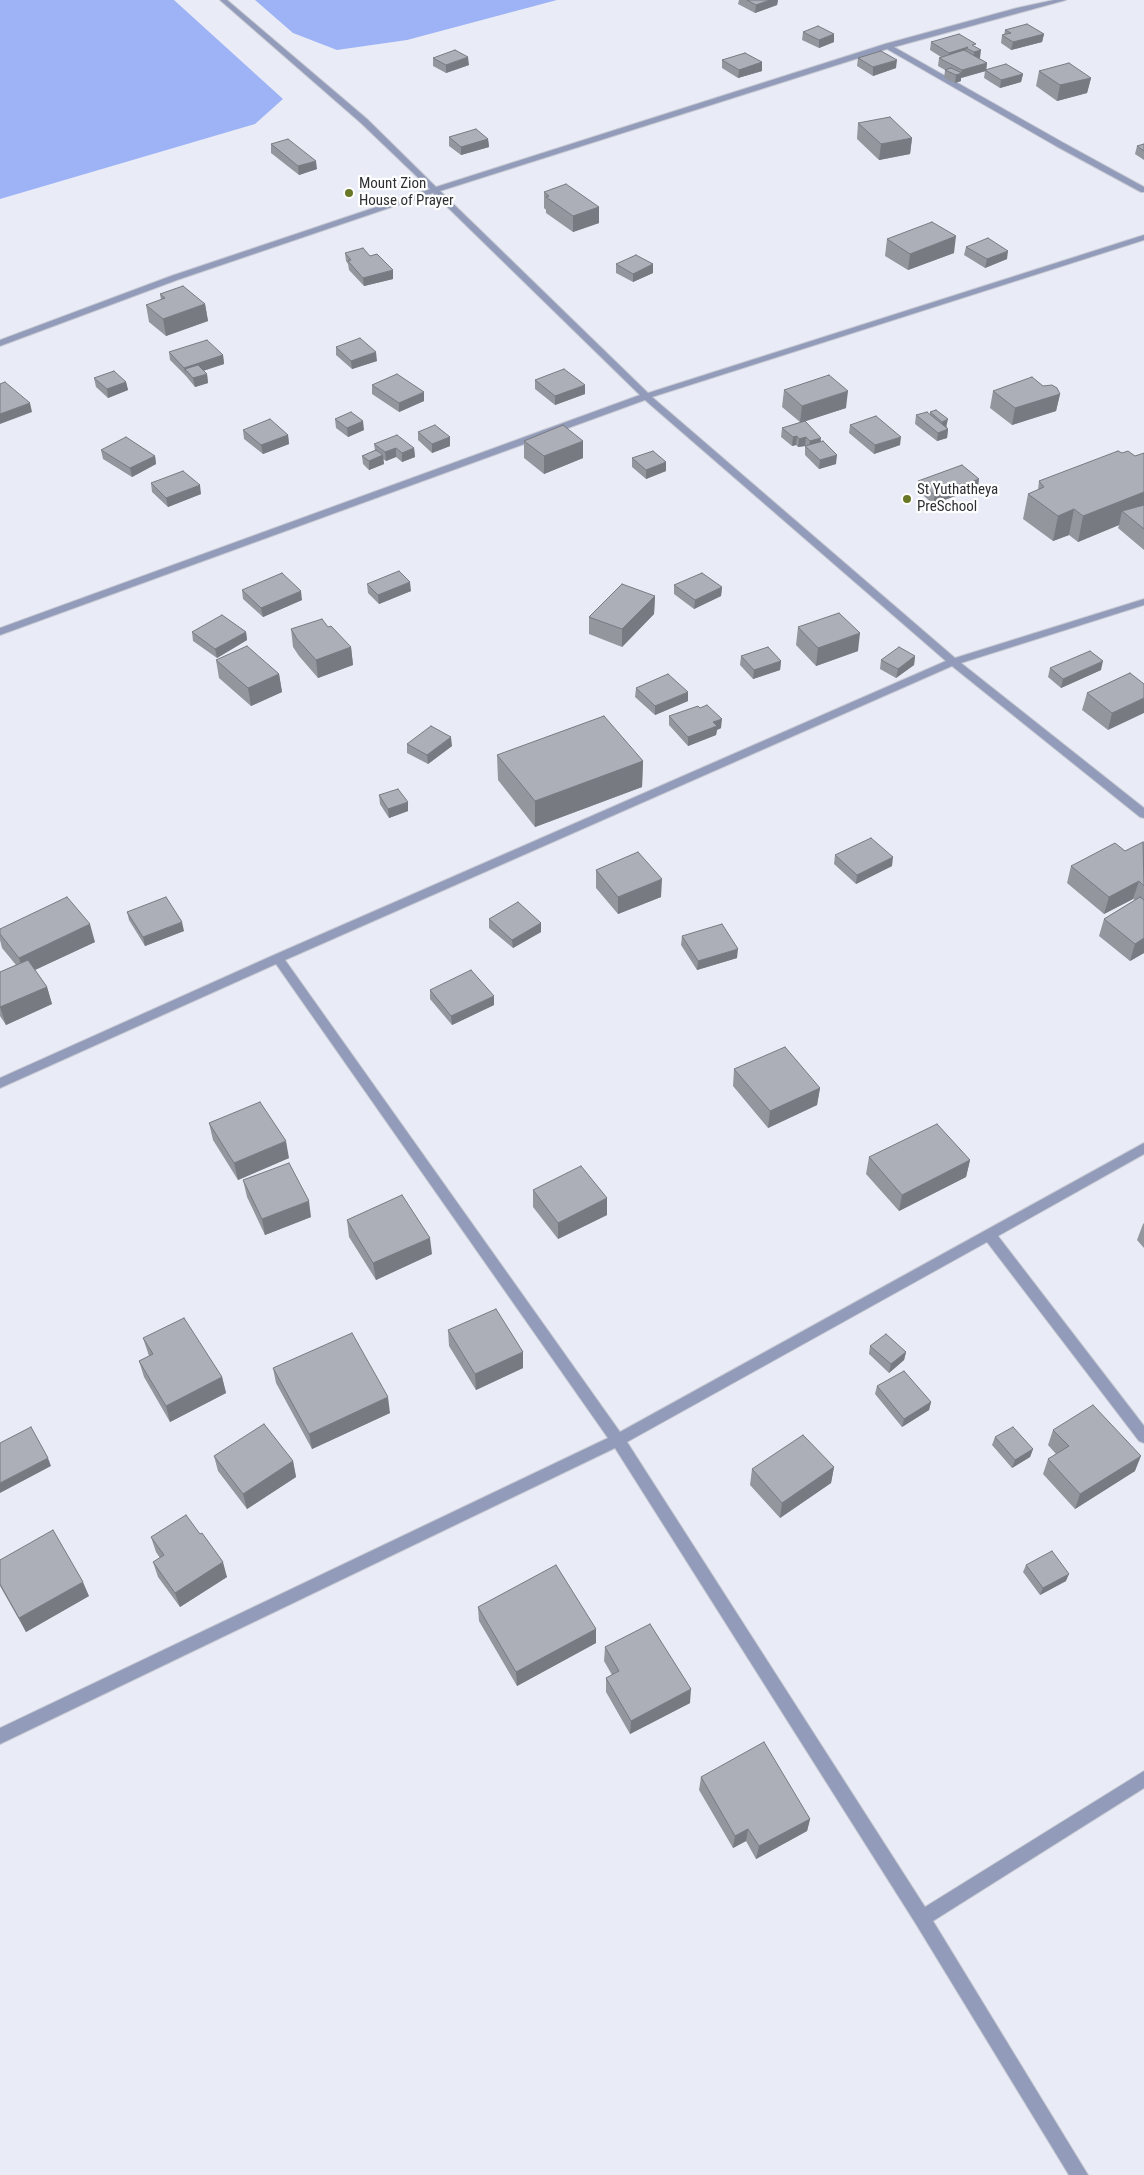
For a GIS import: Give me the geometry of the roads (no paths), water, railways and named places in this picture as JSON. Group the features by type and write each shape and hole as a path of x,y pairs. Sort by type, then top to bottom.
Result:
{"street":[{"path":"224,0 364,121 646,396 953,662 1144,814"},
{"path":"0,343 174,278 435,190 888,46 1017,10 1063,0"},
{"path":"888,46 1059,144 1144,190"},
{"path":"0,632 646,396 1144,237"},
{"path":"0,1083 278,958 953,662 1144,602"},
{"path":"278,958 618,1440 922,1918 1079,2175"},
{"path":"0,1736 618,1440 1144,1148"},
{"path":"989,1234 1144,1437"},
{"path":"922,1918 1144,1779"}],"water":[{"path":"0,0 174,0 283,99 255,124 0,199"},
{"path":"255,0 557,0 407,40 337,50 293,33"}],"place":[{"name":"Mount Zion House of Prayer","path":"349,193"},
{"name":"St Yuthatheya PreSchool","path":"907,499"}]}
